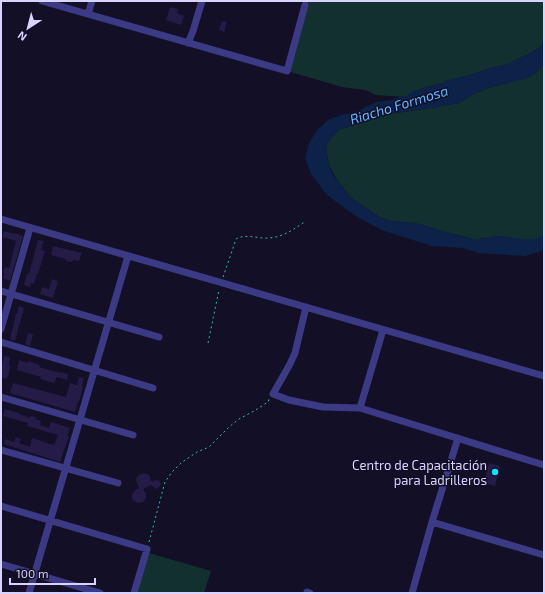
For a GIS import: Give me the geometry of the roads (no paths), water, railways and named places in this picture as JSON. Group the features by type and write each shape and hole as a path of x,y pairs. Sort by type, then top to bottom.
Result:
{"street":[{"path":"42,1 287,71 305,5"},
{"path":"88,14 92,1"},
{"path":"188,43 202,1"},
{"path":"1,219 544,376"},
{"path":"1,329 30,228"},
{"path":"29,593 128,256"},
{"path":"1,291 159,337"},
{"path":"306,308 290,364 273,394 289,400 323,407 360,408 544,465"},
{"path":"360,408 383,330"},
{"path":"1,342 153,388"},
{"path":"1,397 133,435"},
{"path":"412,593 458,438"},
{"path":"1,450 118,484"},
{"path":"1,506 147,549 134,593"},
{"path":"432,522 544,555"},
{"path":"1,564 100,593"}],"water":[{"name":"Riacho Formosa","path":"544,40 544,65 528,78 488,88 459,103 372,117 338,130 328,142 326,147 329,167 347,193 351,198 381,218 419,224 473,239 484,239 488,237 500,236 520,239 535,239 544,236 544,250 525,256 478,253 463,248 432,246 384,231 354,215 327,195 311,174 305,158 309,143 317,130 328,120 358,111 376,102 392,100 449,80 506,65 541,47"}],"place":[{"name":"Centro de Capacitación para Ladrilleros","path":"495,472"}]}
